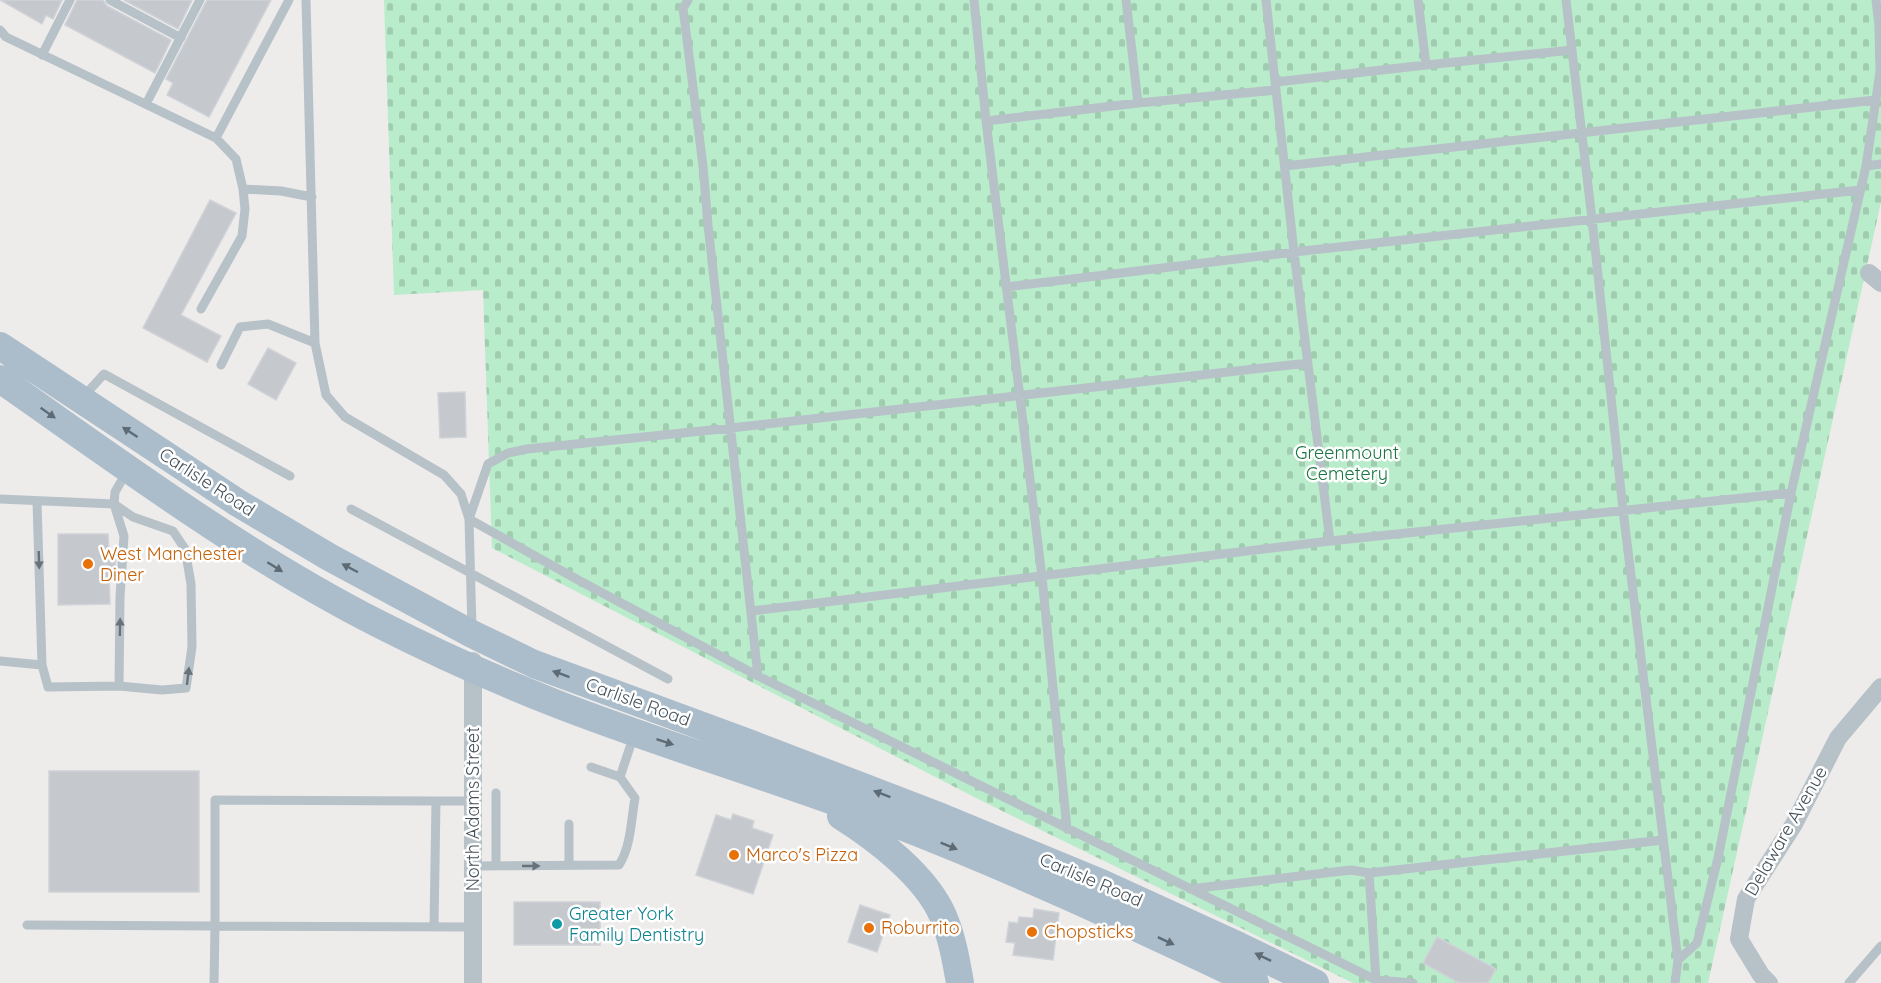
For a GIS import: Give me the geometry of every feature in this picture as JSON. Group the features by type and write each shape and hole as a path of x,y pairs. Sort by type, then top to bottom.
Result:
{"main road":[{"name":"Carlisle Road","path":"0,346 238,503 329,557 472,634 534,664 936,815 1057,865 1239,946 1315,983"},
{"name":"Carlisle Road","path":"0,379 208,525 288,574 378,624 473,669 557,704 900,826 1014,872 1112,915 1255,983"},
{"path":"796,788 867,832 902,862 929,892 942,914 954,949 960,983"}],"street":[{"name":"North Adams Street","path":"472,634 473,983"},
{"name":"Delaware Avenue","path":"1769,983 1761,975 1739,939 1746,899 1794,824 1838,738 1881,687"}],"lane":[{"path":"42,55 70,0"},
{"path":"110,0 181,38"},
{"path":"146,104 201,0"},
{"path":"216,138 289,0"},
{"path":"306,0 315,343 326,395 345,417 444,475 461,494 469,519 472,634"},
{"path":"688,0 684,8 685,19 704,165 708,225 758,675"},
{"path":"974,0 986,120 1042,577 1067,829"},
{"path":"1126,0 1138,103"},
{"path":"1266,0 1330,541"},
{"path":"1418,0 1425,65"},
{"path":"1566,0 1623,510 1678,960 1675,983"},
{"path":"1678,960 1697,943 1715,869 1791,493 1866,166 1880,72 1880,26 1876,0"},
{"path":"0,30 6,37 216,138 236,159 245,209 242,236 201,309"},
{"path":"986,120 1276,86 1425,65 1572,50"},
{"path":"1285,166 1875,100"},
{"path":"1866,166 1881,164"},
{"path":"243,189 281,191 312,197"},
{"path":"1006,287 1294,252 1860,190"},
{"path":"221,365 240,327 268,324 315,343"},
{"path":"469,519 488,464 508,453 527,449 1308,363"},
{"path":"81,400 104,374 290,476"},
{"path":"119,686 120,597 124,536 114,504 115,492 129,469"},
{"path":"751,611 1330,541 1791,493"},
{"path":"0,499 114,504 133,518 173,531 185,549 191,584 192,647 186,688 162,690 119,686 48,687 42,665 37,501"},
{"path":"351,509 668,679"},
{"path":"469,519 580,581 758,675 1376,981 1413,983"},
{"path":"0,662 42,665"},
{"path":"620,777 634,732"},
{"path":"473,866 619,865 624,858 634,798 620,777 591,767"},
{"path":"496,793 496,866"},
{"path":"214,983 215,800 436,801 496,813"},
{"path":"434,927 436,801"},
{"path":"569,824 569,866"},
{"path":"1189,889 1351,870 1369,873 1663,840"},
{"path":"1369,873 1376,981"},
{"path":"27,925 473,927"},
{"path":"1849,983 1881,946"}],"green space":[{"name":"Greenmount Cemetery","path":"384,0 1881,0 1881,202 1708,983 1353,983 978,799 492,548 483,290 394,295"}],"building":[{"path":"0,0 62,0 53,19 46,15 42,24"},
{"path":"77,0 103,0 107,6 171,40 155,73 65,25"},
{"path":"124,0 192,0 178,29"},
{"path":"207,0 271,0 209,117 167,95 173,83 166,79"},
{"path":"210,200 236,213 181,315 221,336 207,362 143,328"},
{"path":"268,348 296,363 276,400 248,384"},
{"path":"465,392 466,437 440,438 438,393"},
{"name":"West Manchester Diner","path":"58,534 108,534 109,552 116,552 115,575 109,575 110,604 58,605"},
{"path":"49,771 199,771 199,892 49,892"},
{"name":"Marco's Pizza","path":"733,814 754,821 752,828 773,835 753,894 696,875 716,815 731,820"},
{"name":"Greater York Family Dentistry","path":"514,902 600,902 600,945 514,945"},
{"name":"Roburrito","path":"860,905 890,915 877,952 848,942"},
{"name":"Chopsticks","path":"1034,909 1059,913 1053,960 1013,955 1015,943 1006,942 1009,922 1018,923 1019,917 1033,918"},
{"path":"1437,937 1496,969 1488,983 1459,983 1423,963"}],"place":[{"name":"West Manchester Diner","path":"88,564"},
{"name":"Marco's Pizza","path":"734,855"},
{"name":"Greater York Family Dentistry","path":"557,924"},
{"name":"Roburrito","path":"869,928"},
{"name":"Chopsticks","path":"1032,932"}]}
